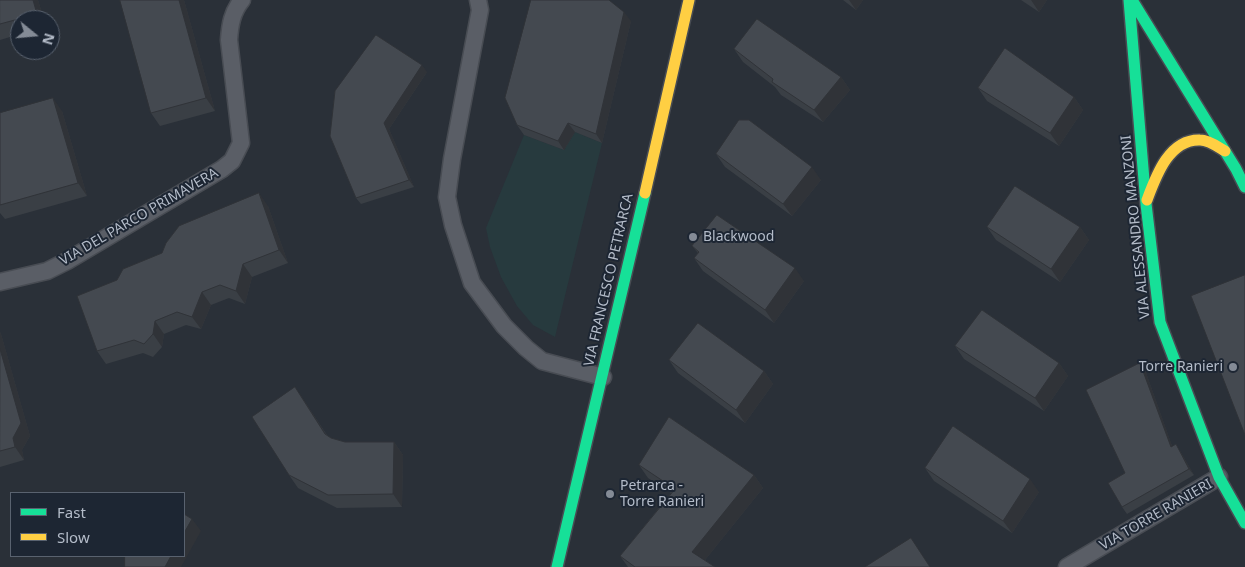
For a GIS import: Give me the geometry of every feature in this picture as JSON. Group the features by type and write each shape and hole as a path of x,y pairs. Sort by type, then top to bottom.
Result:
{"street":[{"name":"VIA FRANCESCO PETRARCA","path":"557,567 689,0"},
{"name":"VIA ALESSANDRO MANZONI","path":"1131,0 1225,151 1245,187"},
{"name":"VIA ALESSANDRO MANZONI","path":"1131,0 1146,204 1160,322 1219,477 1245,523"},
{"path":"1146,204 1155,178 1168,156 1184,144 1201,140 1225,151"},
{"path":"1219,477 1236,480"}],"lane":[{"name":"VIA DEL PARCO PRIMAVERA","path":"0,282 47,271 67,261 222,169 232,161 241,142 230,27 235,8 242,0"},
{"path":"478,0 480,10 452,160 447,197 453,225 472,283 509,332 542,362 602,377"},
{"name":"VIA TORRE RANIERI","path":"1067,567 1219,477"}],"green space":[{"path":"575,132 602,143 555,337 533,325 517,306 501,277 490,247 486,228 524,135 564,150"}],"building":[{"path":"0,0 33,0 36,10 10,10 10,21 0,24"},
{"path":"120,0 179,0 206,98 151,113"},
{"path":"531,0 609,0 624,12 596,134 568,123 558,141 517,125 505,98"},
{"path":"757,19 841,77 814,110 772,82 773,79 734,49"},
{"path":"376,35 422,65 384,123 409,180 356,198 330,136 335,91"},
{"path":"1005,48 1074,97 1050,133 978,88"},
{"path":"53,98 78,183 0,205 0,113"},
{"path":"739,120 749,120 812,167 783,204 716,154"},
{"path":"1015,186 1080,227 1051,269 987,227"},
{"path":"259,193 279,250 243,264 236,291 220,285 202,292 192,317 177,312 155,321 153,334 144,344 134,340 97,351 77,296 117,280 123,269 162,253 166,243 179,226"},
{"path":"717,215 795,268 765,310 694,258 699,252 692,246"},
{"name":"Torre Ranieri","path":"1245,275 1245,435 1191,296"},
{"path":"982,310 1059,363 1035,398 955,346"},
{"path":"698,323 764,371 736,410 669,360"},
{"path":"0,349 21,423 13,438 15,447 0,451"},
{"path":"1140,363 1171,447 1176,444 1189,469 1122,507 1108,483 1125,473 1086,390"},
{"path":"295,387 325,434 331,438 345,442 394,442 393,494 328,495 289,475 252,417"},
{"path":"669,417 754,475 692,552 715,567 635,567 620,556 675,489 639,465"},
{"path":"953,426 1030,479 1003,521 925,468"},
{"path":"185,515 192,519 185,531"},
{"path":"911,538 930,567 865,567"},
{"path":"125,557 170,557 165,567 125,567"}],"traffic: fast":[{"path":"1129,0 1146,204 1160,322 1219,477 1245,523"},
{"path":"1132,0 1236,169 1245,187"},
{"path":"557,567 645,193"}],"traffic: slow":[{"path":"645,193 689,0"},
{"path":"1147,200 1165,161 1180,146 1189,141 1203,140 1225,151"}],"place":[{"name":"Blackwood","path":"693,237"},
{"name":"Torre Ranieri","path":"1233,367"},
{"name":"Petrarca - Torre Ranieri","path":"610,494"}]}
